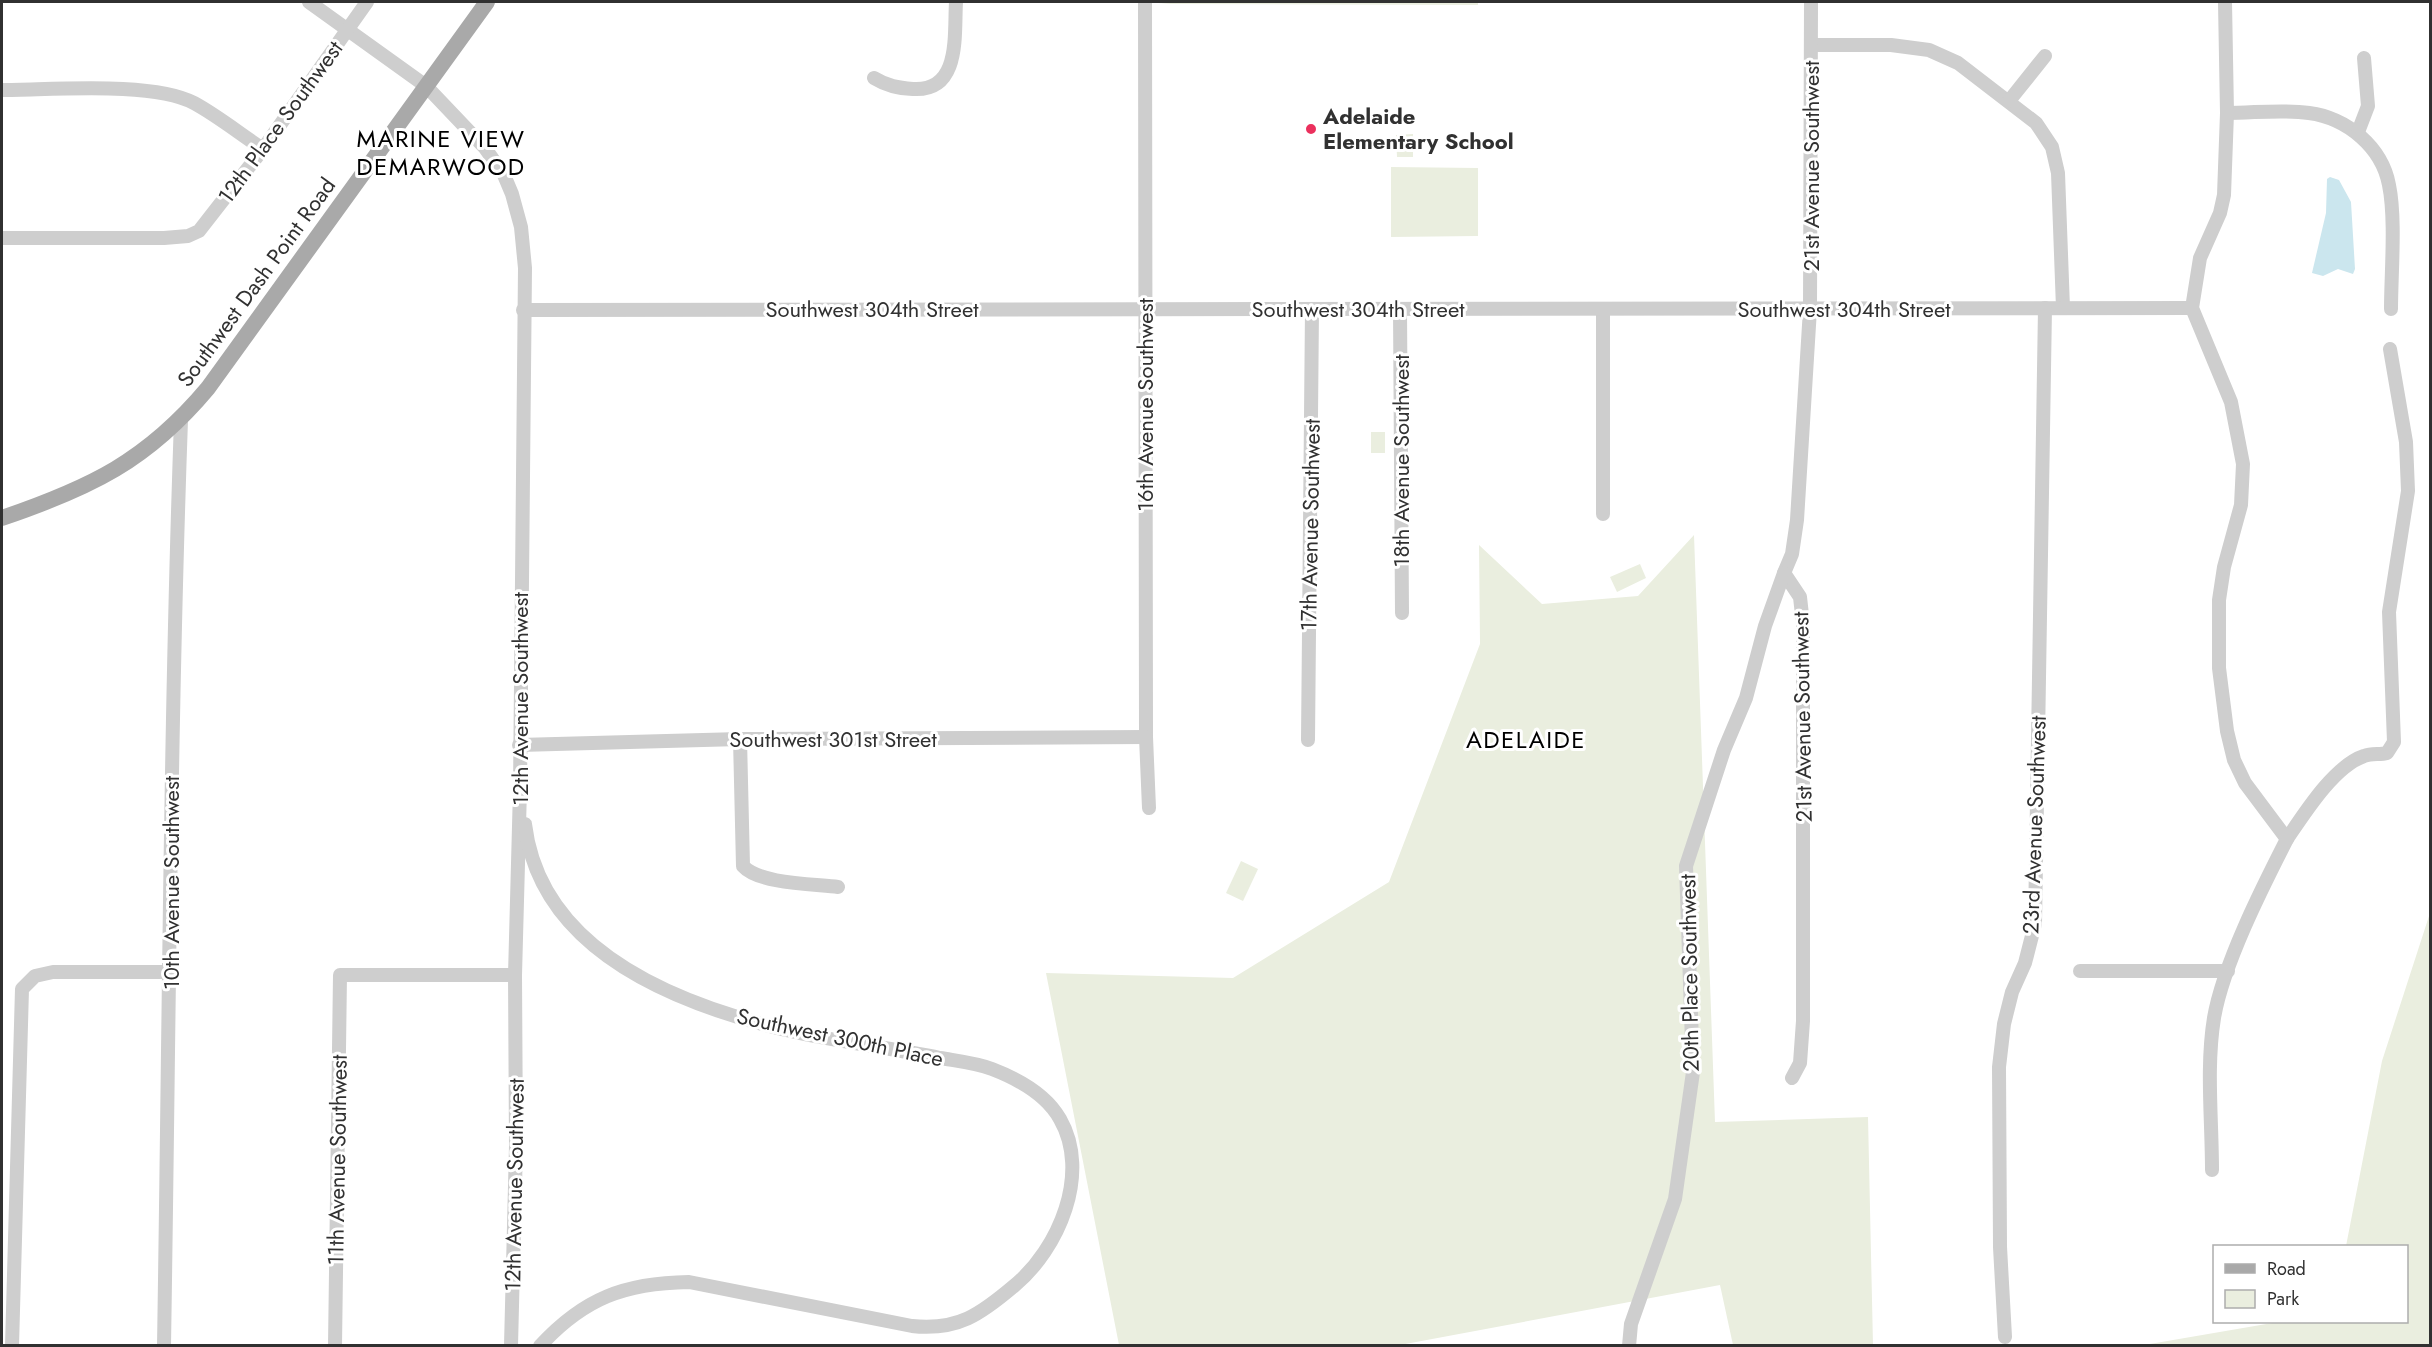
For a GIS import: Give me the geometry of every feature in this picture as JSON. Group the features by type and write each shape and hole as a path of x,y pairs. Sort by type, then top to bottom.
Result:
{"main road":[{"name":"Southwest Dash Point Road","path":"2,518 46,503 98,479 142,454 181,420 208,388 487,2"}],"street":[{"name":"12th Avenue Southwest","path":"309,2 426,86 484,148 509,185 523,242 520,789 515,975 516,1146 511,1346"},
{"name":"12th Place Southwest","path":"2,238 152,238 188,236 199,231 263,149 367,2"},
{"path":"874,78 889,86 917,89 938,85 948,74 953,48 956,2"},
{"name":"16th Avenue Southwest","path":"1145,2 1146,737 1149,808"},
{"name":"21st Avenue Southwest","path":"1792,1078 1800,1063 1803,1021 1804,652 1801,602 1796,588 1784,573 1792,554 1797,520 1810,309 1811,2"},
{"path":"2225,2 2227,113 2224,195 2220,213 2200,258 2192,308 2231,402 2243,464 2241,505 2224,567 2219,600 2219,668 2227,732 2234,760 2245,783 2287,839"},
{"path":"1811,45 1891,45 1929,50 1958,63 2009,101 2043,133 2056,162 2060,186 2063,308"},
{"path":"2009,101 2045,56"},
{"path":"2358,132 2368,106 2364,58"},
{"path":"2,90 143,90 170,94 193,103 263,149"},
{"path":"2227,113 2310,113 2328,117 2358,132 2374,153 2389,183 2391,309"},
{"name":"23rd Avenue Southwest","path":"2005,1337 2000,1247 1999,1067 2004,1024 2012,992 2025,963 2035,924 2045,308"},
{"name":"Southwest 304th Street","path":"524,310 2192,308"},
{"name":"17th Avenue Southwest","path":"1308,741 1312,309"},
{"name":"18th Avenue Southwest","path":"1400,309 1402,613"},
{"path":"1603,309 1603,514"},
{"path":"2212,1170 2213,1030 2228,971 2287,839 2317,798 2343,769 2362,756 2384,754 2393,746 2389,612 2408,491 2406,442 2390,349"},
{"name":"10th Avenue Southwest","path":"164,1346 170,972 169,852 181,420"},
{"name":"20th Place Southwest","path":"1629,1346 1631,1323 1675,1199 1693,1072 1686,866 1724,750 1746,698 1765,626 1784,573"},
{"name":"Southwest 301st Street","path":"519,745 740,739 1146,737"},
{"path":"740,739 743,866 749,873 763,878 838,887"},
{"name":"Southwest 300th Place","path":"520,789 526,832 545,884 561,910 605,955 627,970 683,999 735,1016 805,1034 990,1068 1022,1083 1041,1096 1059,1117 1069,1137 1072,1158 1066,1211 1052,1239 1019,1282 983,1312 943,1327 894,1323 689,1282 666,1283 633,1287 611,1293 585,1307 560,1325 540,1346"},
{"path":"2080,971 2228,971"},
{"path":"12,1346 22,989 35,976 53,972 170,972"},
{"name":"11th Avenue Southwest","path":"335,1346 340,975 515,975"}],"green space":[{"path":"1145,2 1478,2 1478,5 1171,4"},
{"path":"1413,134 1413,157 1397,157 1396,135"},
{"path":"1391,167 1478,168 1478,236 1391,237"},
{"path":"1371,432 1385,432 1385,453 1371,453"},
{"path":"1694,535 1715,1122 1868,1117 1873,1345 1733,1345 1720,1285 1400,1345 1119,1345 1046,973 1233,978 1389,882 1480,644 1479,545 1542,604 1638,596"},
{"path":"1640,564 1646,578 1617,592 1610,577"},
{"path":"1241,861 1258,869 1243,901 1226,893"},
{"path":"2430,913 2430,1345 2144,1345 2272,1323 2408,1323 2408,1245 2346,1245 2382,1061"}],"water":[{"path":"2330,177 2339,180 2351,202 2355,269 2353,274 2338,269 2323,276 2312,273 2326,213 2327,179"}],"place":[{"name":"Adelaide Elementary School","path":"1311,129"}],"district":[{"name":"MARINE VIEW DEMARWOOD","path":"441,152"},
{"name":"ADELAIDE","path":"1526,739"}]}
